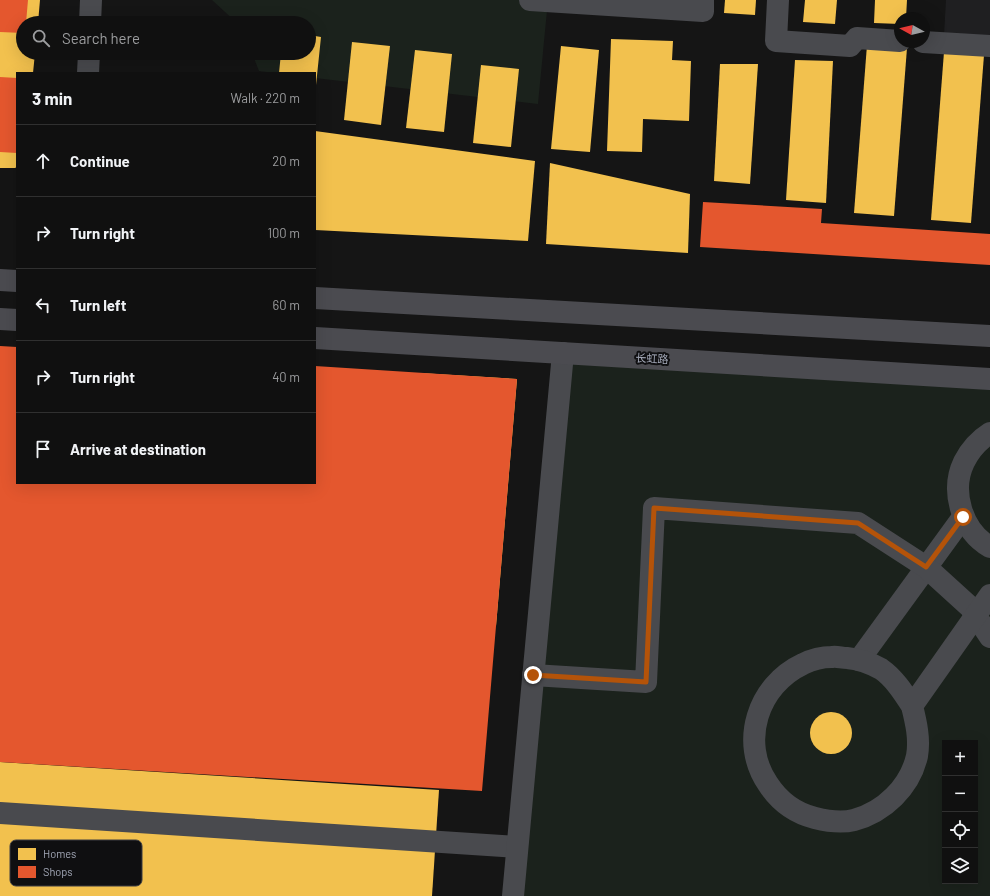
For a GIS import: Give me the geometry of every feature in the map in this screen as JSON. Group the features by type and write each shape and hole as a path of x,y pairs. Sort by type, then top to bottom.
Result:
{"highway":[{"path":"0,280 16,281"},
{"path":"316,298 990,336"},
{"path":"0,319 16,320"},
{"name":"长虹路","path":"316,338 990,379"}],"street":[{"path":"90,16 91,0"},
{"path":"530,0 703,11 703,0"},
{"path":"778,0 776,41 850,46 857,38 894,41"},
{"path":"930,42 990,46"},
{"path":"88,72 89,60"},
{"path":"513,896 563,353"},
{"path":"990,432 974,445 963,463 958,484 959,501 963,517 972,532 985,544 990,546"},
{"path":"533,675 646,682 654,508 858,523 926,567 970,607 990,637"},
{"path":"859,660 963,517"},
{"path":"912,706 990,595"},
{"path":"831,656 859,660 881,670 899,685 912,706 918,732 917,756 908,779 895,797 878,810 853,820 827,821 807,816 789,807 774,793 762,776 755,753 754,730 760,709 770,691 780,679 792,669 811,660 831,656"},
{"path":"0,813 517,847"}],"shaded area":[{"path":"212,0 548,0 538,104 316,78 316,72 259,71 255,60 316,60 316,16 229,16"},
{"path":"946,0 990,0 990,37 944,35"},
{"path":"563,353 990,379 990,896 513,896"}],"building: Homes":[{"path":"0,0 40,0 39,16 16,16 16,60 34,60 33,72 16,72 16,168 0,168"},
{"path":"725,0 756,0 755,15 724,13"},
{"path":"805,0 837,0 835,24 803,22"},
{"path":"875,0 907,0 906,12 894,12 894,24 874,23"},
{"path":"316,36 321,37 316,85 316,72 279,72 280,60 316,60"},
{"path":"611,39 673,41 672,60 691,61 689,121 643,119 642,152 607,151"},
{"path":"352,42 390,46 381,125 344,120"},
{"path":"867,45 907,48 894,216 854,213"},
{"path":"561,46 599,50 590,152 551,149"},
{"path":"415,50 452,54 444,132 406,128"},
{"path":"944,52 984,55 971,223 931,220"},
{"path":"795,60 833,61 826,203 786,200"},
{"path":"720,64 758,64 750,184 714,181"},
{"path":"481,65 519,69 511,147 473,143"},
{"path":"316,131 535,161 528,241 316,230"},
{"path":"550,163 690,194 688,253 546,244"},
{"path":"420,373 517,379 496,626 399,621"},
{"path":"831,712 846,718 852,733 846,748 831,754 816,748 810,733 816,718"},
{"path":"0,762 439,790 432,896 0,896"}],"building: Shops":[{"path":"0,0 28,0 27,16 16,16 16,33 0,32"},
{"path":"0,77 16,78 16,153 0,152"},
{"path":"703,202 822,209 821,223 990,234 990,265 700,247"},
{"path":"0,346 16,347 16,484 316,484 316,366 517,379 482,791 0,762"}],"route":[{"path":"533,675 646,682 654,508 858,523 926,567 963,517"}]}
